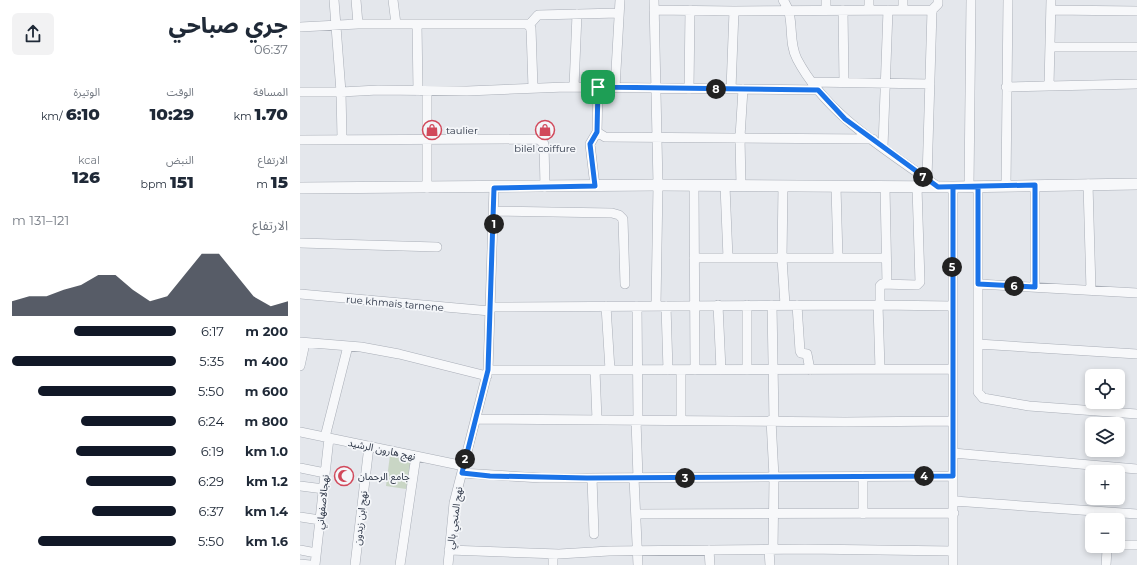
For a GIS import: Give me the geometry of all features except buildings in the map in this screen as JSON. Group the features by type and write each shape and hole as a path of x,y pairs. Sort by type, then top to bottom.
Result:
{"street":[{"path":"334,0 341,92 342,138"},
{"path":"356,0 358,24"},
{"path":"394,0 396,24"},
{"path":"616,88 620,0"},
{"path":"654,0 661,306 668,370"},
{"path":"783,0 790,11"},
{"path":"791,0 790,11 793,50 818,90 845,119 938,187"},
{"path":"826,0 826,10"},
{"path":"869,0 869,10"},
{"path":"903,0 903,10"},
{"path":"927,179 932,10 938,4 938,0"},
{"path":"971,0 973,187 978,284 978,392 983,398 1029,406 1137,414"},
{"path":"1006,186 1008,0"},
{"path":"1049,86 1051,0"},
{"path":"654,10 932,10"},
{"path":"689,89 690,10"},
{"path":"843,10 844,82"},
{"path":"883,147 888,10"},
{"path":"1051,10 1137,11"},
{"path":"731,89 734,11"},
{"path":"529,25 538,15 619,13"},
{"path":"574,87 577,14"},
{"path":"300,27 358,24 529,25"},
{"path":"417,24 426,139 426,188"},
{"path":"529,25 532,39 533,88"},
{"path":"1050,47 1137,47"},
{"path":"812,82 930,84"},
{"path":"1006,87 1137,84"},
{"path":"300,92 378,90 468,91 574,87 818,90"},
{"path":"595,186 590,144 597,132 598,87"},
{"path":"741,186 740,137 743,89"},
{"path":"597,132 605,137 873,139"},
{"path":"300,140 342,138 539,139 544,144 545,187"},
{"path":"1088,184 1091,290"},
{"path":"300,188 494,188 595,186 973,187 1137,184"},
{"path":"1035,185 1035,287"},
{"path":"694,186 695,370"},
{"path":"725,186 728,258"},
{"path":"783,186 782,258 785,305"},
{"path":"836,187 838,258"},
{"path":"885,187 887,284"},
{"path":"880,369 880,286 882,284 887,284 917,286 920,282 917,187"},
{"path":"953,187 953,565"},
{"name":"نهج المنجي بالي","path":"448,565 454,503 488,373 494,188"},
{"path":"494,211 612,213 619,215 623,219 625,284"},
{"path":"300,244 437,247"},
{"path":"694,258 886,258"},
{"path":"978,284 1137,293"},
{"name":"rue khmais tarnene","path":"300,294 490,309 694,305 952,306"},
{"path":"718,305 721,370"},
{"path":"747,305 747,370"},
{"path":"770,565 774,477 774,370 772,305"},
{"path":"797,305 800,351 808,356 810,370"},
{"path":"606,306 610,370"},
{"path":"637,306 638,370 636,478 638,565"},
{"path":"300,366 303,342 348,346 399,354 488,373 595,370 952,369"},
{"path":"978,344 1137,354"},
{"name":"نهجالاصفهاني","path":"315,565 326,473 327,438 348,346"},
{"path":"595,370 597,420"},
{"path":"680,370 681,420"},
{"path":"476,418 597,420 952,421"},
{"name":"نهج هارون الرشيد","path":"300,432 416,456 463,470 541,478 953,476"},
{"name":"نهج ابن زيدون","path":"355,565 369,446"},
{"path":"953,453 1137,469"},
{"path":"400,565 416,456"},
{"path":"300,468 326,473"},
{"path":"863,476 863,514"},
{"path":"592,478 594,534"},
{"path":"300,486 324,489"},
{"path":"954,501 1137,514"},
{"path":"637,514 954,513"},
{"path":"300,517 320,520"},
{"path":"1125,545 1137,545"},
{"path":"300,550 316,553"},
{"path":"449,550 553,554 709,550 954,551"},
{"path":"709,550 710,565"},
{"path":"1106,565 1107,553"},
{"path":"553,554 553,565"},
{"path":"300,564 310,565"}],"green space":[{"path":"390,455 412,458 406,489 386,486"}],"place":[{"name":"taulier","path":"432,130"},
{"name":"bilel coiffure","path":"545,130"},
{"name":"جامع الرحمان","path":"344,476"}],"route":[{"path":"598,87 818,90 833,108 845,119 938,187 1035,185 1035,287 978,284 978,187 953,187 953,476 541,478 490,476 462,473 488,370 494,188 595,186 590,144 597,132 598,87"}]}
